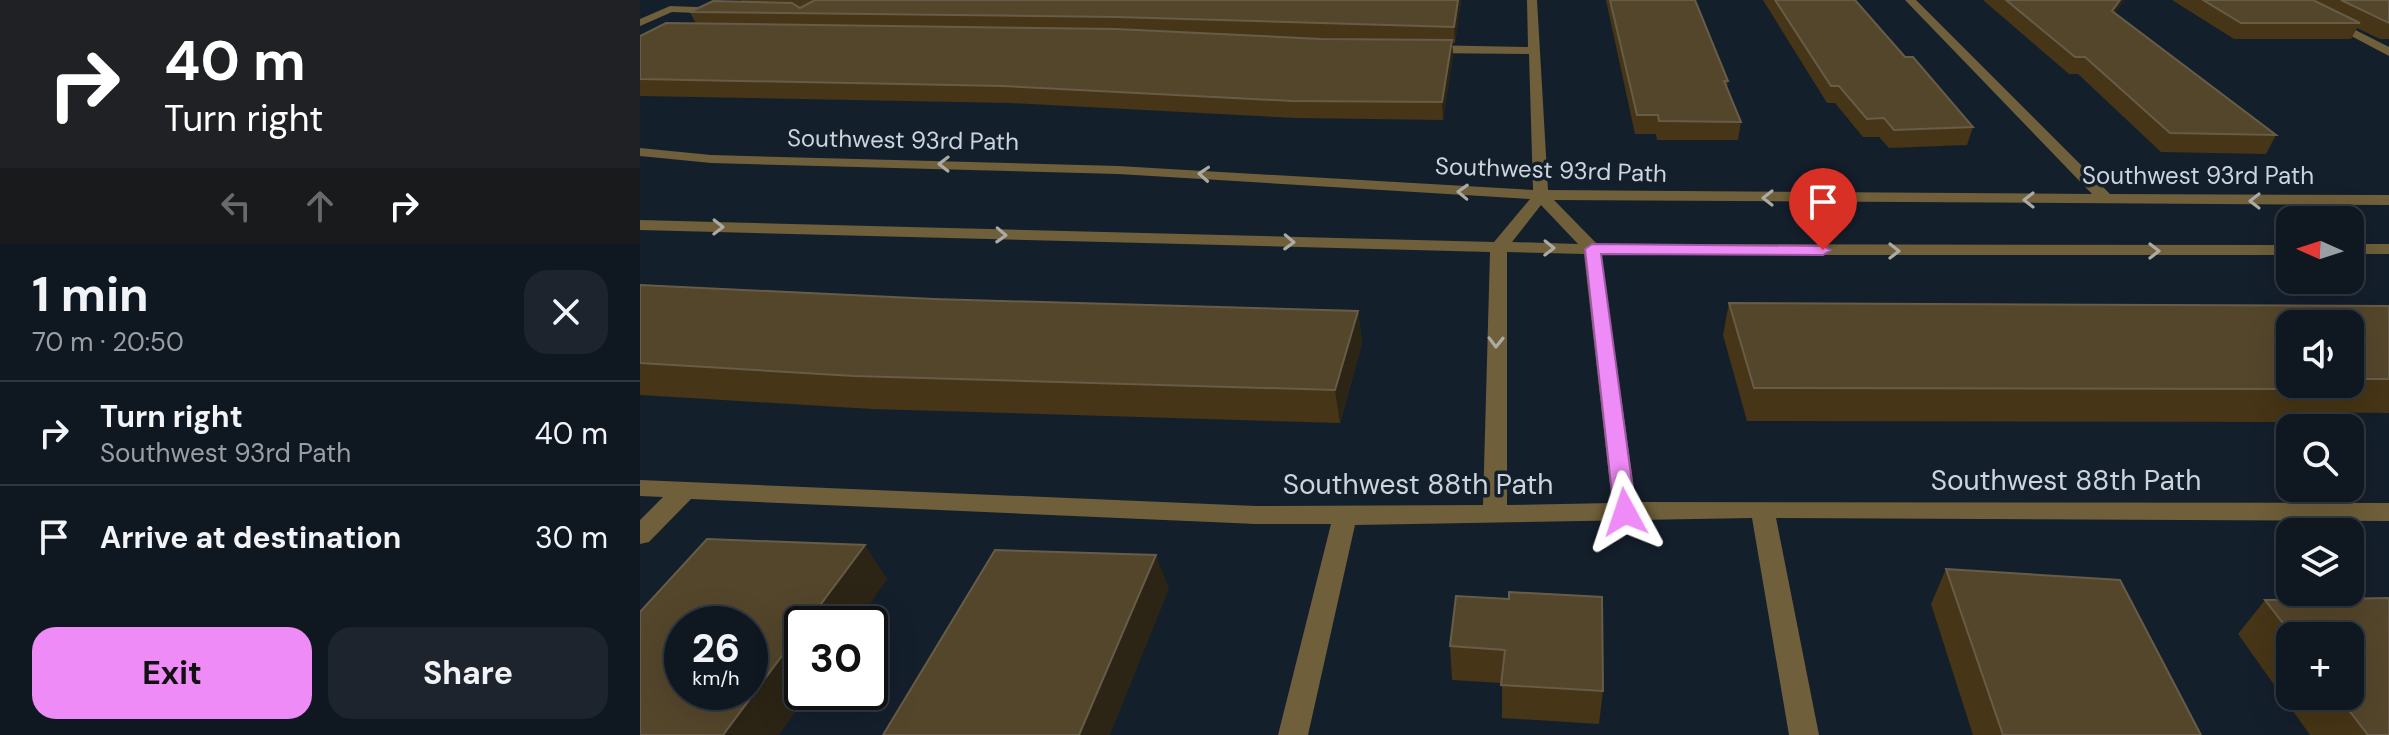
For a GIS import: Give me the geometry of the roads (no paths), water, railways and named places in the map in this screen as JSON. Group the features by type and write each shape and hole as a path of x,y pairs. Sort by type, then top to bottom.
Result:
{"street":[{"path":"1532,0 1541,195 1592,249 1625,512"},
{"path":"1910,0 2107,200"},
{"path":"2288,0 2389,52"},
{"path":"640,23 670,9 729,11"},
{"path":"640,33 655,34"},
{"path":"1413,49 1534,51"},
{"name":"Southwest 93rd Path","path":"640,152 711,159 1105,169 1541,195 2389,200"},
{"name":"Southwest 93rd Path","path":"640,164 711,159"},
{"path":"1495,513 1499,247 1541,195"},
{"path":"640,225 1592,249 2276,250"},
{"path":"2364,249 2389,249"},
{"name":"Southwest 88th Path","path":"640,488 1096,509 1345,516 1762,509 2389,512"},
{"path":"640,535 684,491"},
{"path":"1762,509 1804,735"},
{"path":"1293,735 1345,516"}]}
